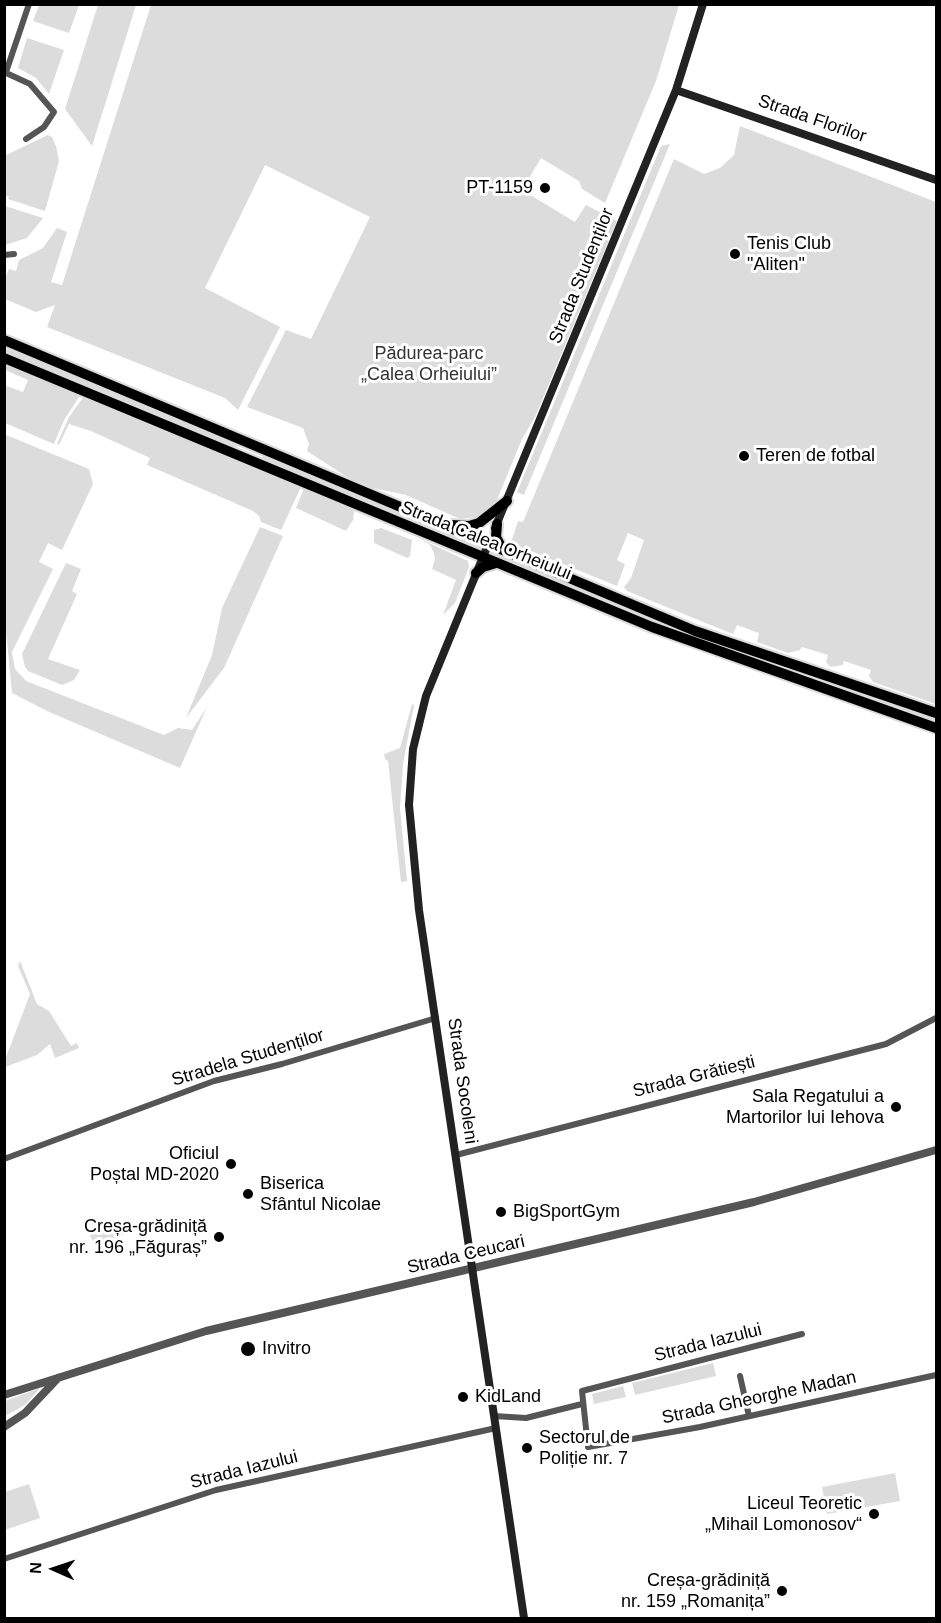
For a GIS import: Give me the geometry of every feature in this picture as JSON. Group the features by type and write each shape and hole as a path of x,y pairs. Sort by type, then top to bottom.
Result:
{"highway":[{"name":"Strada Calea Orheiului","path":"4,340 695,631 936,713"},
{"name":"Strada Calea Orheiului","path":"4,358 691,642 936,728"},
{"path":"245,458 250,444"},
{"path":"438,524 475,524 507,501"},
{"path":"497,524 496,537 502,550"},
{"path":"476,573 483,567 496,563"},
{"path":"838,694 842,681"}],"main road":[{"name":"Strada Studenților","path":"483,557 676,90 703,4"},
{"name":"Strada Florilor","path":"676,90 936,180"},
{"name":"Strada Socoleni","path":"483,557 426,696 411,767 411,837 524,1618"}],"street":[{"path":"26,139 44,128 54,112 30,84 5,72 29,4"},
{"path":"4,255 14,254"},
{"name":"Stradela Studenților","path":"4,1159 211,1082 282,1064 436,1018"},
{"name":"Strada Grătiești","path":"456,1155 886,1044 936,1018"},
{"name":"Strada Ceucari","path":"4,1395 61,1375 206,1331 779,1196 936,1150"},
{"name":"Strada Iazului","path":"582,1404 582,1391 802,1334"},
{"path":"4,1427 25,1413 61,1375"},
{"name":"Strada Gheorghe Madan","path":"582,1404 588,1447 749,1416 936,1375"},
{"path":"740,1376 749,1416"},
{"path":"494,1416 526,1418 582,1404"},
{"name":"Strada Iazului","path":"4,1559 216,1490 496,1428"}],"green space":[{"path":"39,5 79,5 69,33 33,21"},
{"path":"98,5 136,5 92,146 65,109"},
{"name":"Pădurea-parc „Calea Orheiului”","path":"151,5 679,5 656,81 605,203 582,189 579,181 541,158 522,190 575,222 586,205 617,221 535,417 522,439 497,500 491,510 479,520 477,517 460,519 406,495 373,488 347,477 307,451 309,444 303,428 247,407 286,330 311,339 370,217 265,165 205,288 280,327 238,410 225,398 47,327 55,305 36,312 5,299 4,281 9,269 16,271 19,260 43,248 57,228 67,232 51,282 62,285"},
{"path":"27,38 64,50 49,94 36,78 18,68"},
{"path":"740,126 936,202 936,704 873,682 869,676 871,670 844,661 843,665 831,667 826,662 828,655 802,647 800,650 788,653 757,642 759,633 737,625 733,634 627,591 624,587 631,578 644,540 628,533 617,560 625,564 617,586 511,543 518,521 523,522 674,159 704,174 720,168 734,155"},
{"path":"48,135 52,137 56,146 59,161 45,211 8,199 9,197 5,195 4,156"},
{"path":"670,144 524,495 517,492 661,146"},
{"path":"5,206 43,218 27,238 5,245"},
{"path":"4,348 239,445 235,447 5,351"},
{"path":"5,364 81,394 64,420 54,444 5,423 4,385 23,392 28,380 5,370"},
{"path":"84,396 301,487 281,530 261,522 259,516 253,511 147,465 150,458 91,431 69,424 59,445 57,444 69,417"},
{"path":"4,434 89,469 93,484 62,550 48,543 39,562 53,569 12,652 15,669 26,681 164,735 178,728 192,730 207,707 180,768 47,711 12,693 4,610"},
{"path":"263,456 474,545 475,547 262,459"},
{"path":"304,488 354,511 353,520 346,531 296,508"},
{"path":"260,527 283,536 224,668 186,718 212,655 222,608"},
{"path":"381,528 412,540 410,556 407,558 374,543 374,530"},
{"path":"420,539 468,561 469,567 455,603 443,615 456,580 432,569 434,553 430,545"},
{"path":"66,563 81,569 72,591 77,594 48,659 80,670 74,680 62,685 28,671 22,654"},
{"path":"412,704 414,705 403,764 400,808 407,881 401,882 388,761 384,754 400,748"},
{"path":"20,961 37,1004 49,1011 71,1046 77,1043 79,1048 55,1058 50,1044 37,1055 5,1067 5,1060 30,994 18,966"},
{"path":"119,1221 124,1234 95,1246 89,1233"},
{"path":"713,1363 716,1376 635,1395 632,1383"},
{"path":"623,1386 626,1397 594,1404 592,1394"},
{"path":"40,1388 25,1405 5,1416 5,1401"},
{"path":"895,1473 900,1501 827,1514 822,1487"},
{"path":"29,1484 40,1518 5,1530 5,1492"}],"place":[{"name":"PT-1159","path":"545,188"},
{"name":"Tenis Club \"Aliten\"","path":"735,254"},
{"name":"Teren de fotbal","path":"744,456"},
{"name":"Sala Regatului a Martorilor lui Iehova","path":"896,1107"},
{"name":"Oficiul Poștal MD-2020","path":"231,1164"},
{"name":"Biserica Sfântul Nicolae","path":"248,1194"},
{"name":"BigSportGym","path":"501,1212"},
{"name":"Creșa-grădiniță nr. 196 „Făguraș”","path":"219,1237"},
{"name":"Invitro","path":"248,1349"},
{"name":"KidLand","path":"463,1397"},
{"name":"Sectorul de Poliție nr. 7","path":"527,1448"},
{"name":"Liceul Teoretic „Mihail Lomonosov“","path":"874,1514"},
{"name":"Creșa-grădiniță nr. 159 „Romanița”","path":"782,1591"}]}
